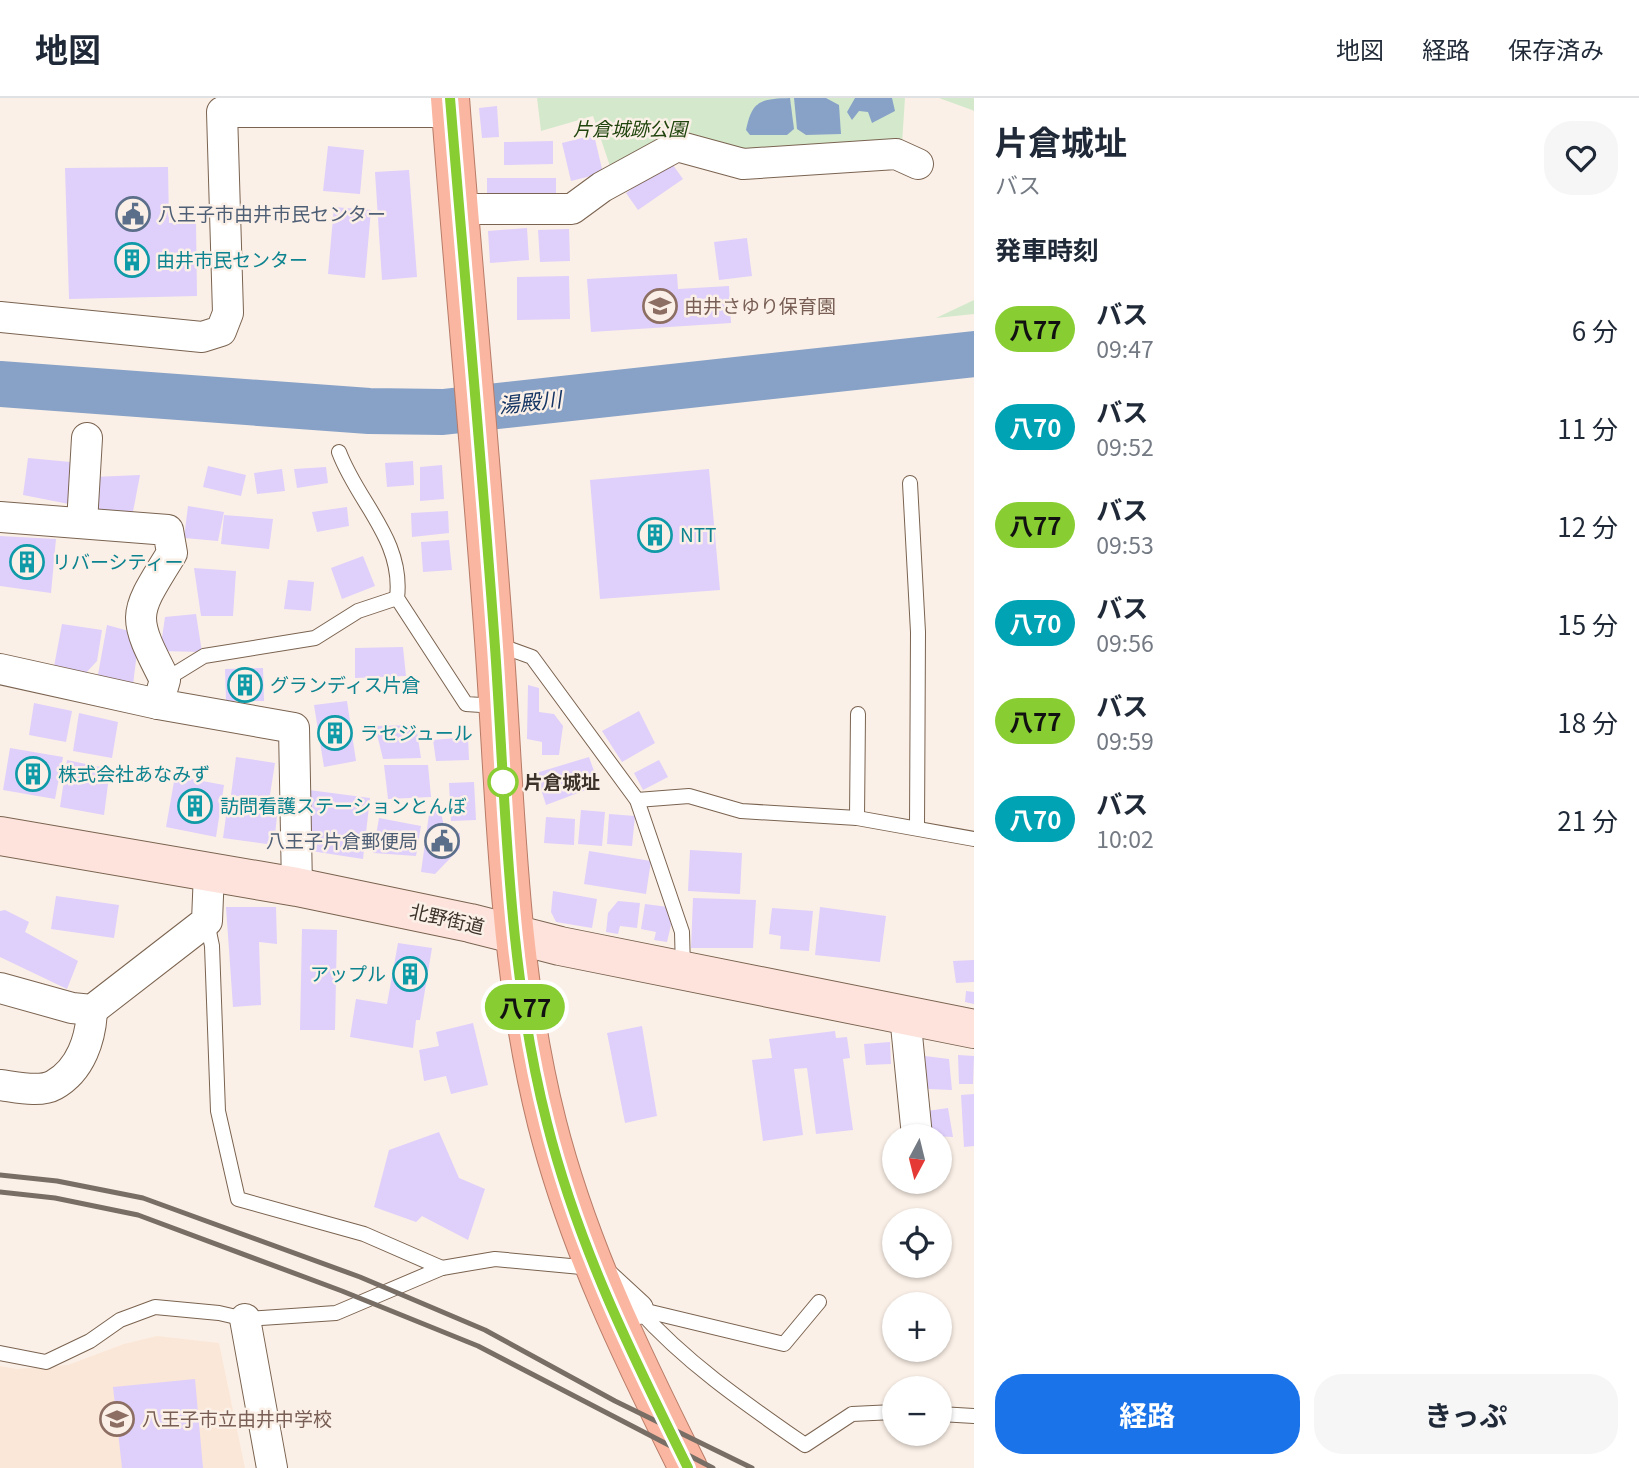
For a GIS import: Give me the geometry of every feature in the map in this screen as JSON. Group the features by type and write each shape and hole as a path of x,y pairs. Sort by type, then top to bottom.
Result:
{"highway":[{"path":"451,105 495,643 514,935 547,1123 593,1269 622,1335 688,1468"}],"main road":[{"name":"北野街道","path":"0,836 298,887 683,971 974,1029"}],"street":[{"path":"0,317 202,337 221,331 228,313 222,105 451,105"},
{"path":"459,209 572,209 602,187 677,146 743,164 896,154 918,164"},
{"path":"82,523 87,438"},
{"path":"0,517 168,530 172,553 150,588 140,615 142,635 162,692"},
{"path":"0,669 162,692 294,729 298,887"},
{"path":"0,988 72,1008 92,1010 207,921 209,872"},
{"path":"0,1085 37,1088 54,1085 84,1052 91,1031 92,1010"},
{"path":"905,1015 916,1124"},
{"path":"593,1269 638,1309"},
{"path":"245,1319 272,1468"}],"lane":[{"path":"339,452 384,530 400,578 397,598 466,704 499,706"},
{"path":"910,484 918,632 917,828"},
{"path":"162,692 204,656 315,638 358,611 397,598"},
{"path":"495,643 531,657 637,800 682,932 683,971"},
{"path":"857,818 858,714"},
{"path":"637,800 689,796 741,811 857,818 974,839"},
{"path":"207,921 212,946 218,1111 238,1199 364,1234 442,1268"},
{"path":"0,1353 46,1362 90,1341 120,1320 155,1307 219,1313 245,1319 336,1313 396,1285 442,1268 495,1259 593,1269"},
{"path":"638,1309 784,1344 819,1302"},
{"path":"638,1309 656,1329 731,1393 806,1445 852,1414 882,1413"},
{"path":"952,1415 974,1416"}],"shaded area":[{"name":"八王子市立由井中学校","path":"157,1336 219,1343 245,1468 0,1468 0,1366 17,1369 68,1365 124,1344"}],"green space":[{"name":"片倉城跡公園","path":"537,98 905,98 902,144 740,156 685,138 612,172 593,116 541,131"},
{"path":"939,98 974,98 974,111 972,110"},
{"path":"974,300 974,314 936,318"}],"water":[{"path":"790,98 794,129 787,135 750,135 746,130 748,120 759,103"},
{"path":"794,98 826,98 839,105 841,134 806,135 797,129"},
{"path":"855,98 892,98 895,111 872,123 868,112 859,111 852,120 847,112"}],"building":[{"path":"497,106 499,137 482,138 479,108"},
{"path":"594,135 603,173 571,181 562,143"},
{"path":"553,141 553,164 504,165 504,142"},
{"path":"328,146 364,150 360,194 323,191"},
{"path":"670,161 683,179 638,210 626,193"},
{"name":"由井市民センター","path":"168,167 169,223 196,222 197,296 69,299 65,168"},
{"path":"409,170 417,277 382,280 375,172"},
{"path":"487,178 556,178 556,204 487,205"},
{"path":"334,207 371,210 365,278 328,274"},
{"path":"527,228 529,260 490,263 488,231"},
{"path":"569,229 570,261 540,262 538,230"},
{"path":"747,238 752,276 719,280 714,242"},
{"name":"由井さゆり保育園","path":"677,274 678,289 729,286 731,323 591,332 587,279"},
{"path":"569,276 570,319 517,320 517,277"},
{"path":"28,458 81,463 74,505 23,495"},
{"path":"413,461 414,485 387,487 385,463"},
{"path":"442,465 444,499 420,501 420,467"},
{"path":"208,466 246,475 241,496 203,487"},
{"path":"326,467 328,483 297,488 294,469"},
{"path":"282,469 285,491 257,494 254,473"},
{"name":"NTT","path":"709,469 720,590 600,599 590,480"},
{"path":"140,475 132,517 87,511 93,477"},
{"path":"188,506 224,512 218,541 184,538"},
{"path":"347,507 349,526 317,532 312,512"},
{"path":"448,511 449,533 412,537 411,513"},
{"path":"224,515 273,519 269,549 221,544"},
{"name":"リバーシティー","path":"0,536 56,539 51,593 0,586"},
{"path":"449,540 452,570 423,572 421,542"},
{"path":"363,556 375,586 342,599 331,568"},
{"path":"194,568 236,571 233,616 201,616"},
{"path":"288,580 314,582 311,611 284,609"},
{"path":"196,614 202,652 160,651 165,617"},
{"path":"62,624 102,630 97,661 84,675 53,672"},
{"path":"107,625 129,631 137,652 133,685 97,680"},
{"path":"403,647 406,676 355,678 355,648"},
{"name":"グランディス片倉","path":"263,668 264,701 226,701 225,669"},
{"path":"528,685 539,688 539,712 554,714 563,726 559,755 542,755 542,742 527,739"},
{"name":"ラセジュール","path":"347,701 356,761 324,767 314,705"},
{"path":"34,703 72,711 66,742 29,735"},
{"path":"639,711 655,743 622,762 602,731"},
{"path":"79,713 118,722 112,758 73,751"},
{"path":"416,725 421,758 383,759 375,726"},
{"path":"468,737 469,760 436,761 433,740"},
{"name":"株式会社あなみず","path":"10,748 63,757 55,799 3,790"},
{"path":"236,757 275,763 269,801 231,795"},
{"path":"589,757 599,785 546,805 536,773"},
{"path":"67,760 110,769 104,815 60,807"},
{"path":"659,760 668,777 643,790 634,773"},
{"path":"384,765 428,765 431,797 388,799"},
{"name":"訪問看護ステーションとんぼ","path":"175,776 224,785 216,837 166,827"},
{"path":"474,782 476,820 451,821 449,783"},
{"path":"309,790 370,798 363,859 311,851"},
{"name":"八王子片倉郵便局","path":"430,807 440,808 445,831 460,833 460,848 435,874 421,872"},
{"path":"227,809 277,816 274,845 223,838"},
{"path":"581,810 605,812 602,846 578,844"},
{"path":"609,814 635,816 632,846 607,844"},
{"path":"546,817 575,819 574,845 544,843"},
{"path":"379,818 421,826 416,856 373,853"},
{"path":"690,850 742,853 740,894 688,891"},
{"path":"589,851 651,861 646,894 584,884"},
{"path":"553,891 597,899 592,928 556,922 551,912"},
{"path":"56,896 119,905 114,938 51,929"},
{"path":"693,898 756,900 753,948 691,948"},
{"path":"618,901 640,903 637,928 620,926 618,934 606,932 608,913"},
{"path":"645,904 668,907 671,925 667,942 654,940 656,932 641,929"},
{"path":"226,907 276,907 277,944 259,942 261,1005 233,1007"},
{"path":"820,907 886,916 880,962 815,955"},
{"path":"772,908 813,911 809,951 780,949 781,936 769,934"},
{"path":"5,910 29,922 25,932 78,961 67,989 0,957 0,911"},
{"path":"302,929 337,930 335,1030 300,1030"},
{"name":"アップル","path":"398,943 432,948 420,1020 416,1020 413,1048 350,1037 356,999 387,1004"},
{"path":"974,960 974,982 956,983 953,961"},
{"path":"966,991 974,992 974,1004 965,1002"},
{"path":"473,1023 488,1085 451,1094 446,1076 424,1081 419,1050 439,1046 436,1032"},
{"path":"642,1026 657,1116 625,1123 607,1033"},
{"path":"835,1031 836,1038 847,1037 850,1058 843,1059 853,1130 816,1134 807,1068 794,1069 803,1135 763,1141 752,1060 772,1058 769,1039"},
{"path":"890,1042 891,1064 866,1065 864,1044"},
{"path":"958,1055 974,1056 973,1084 959,1084"},
{"path":"925,1056 949,1059 952,1090 928,1089"},
{"path":"974,1094 974,1146 964,1147 961,1095"},
{"path":"948,1108 951,1124 929,1124 927,1111"},
{"path":"439,1132 459,1178 485,1189 468,1240 422,1216 416,1222 374,1207 389,1150"},
{"path":"195,1379 203,1468 122,1468 113,1387"}],"waterway":[{"name":"湯殿川","path":"0,384 369,411 443,412 974,354"}],"railway":[{"path":"0,1175 57,1181 143,1198 360,1277 485,1330 615,1401 752,1468"},
{"path":"0,1192 55,1198 138,1215 342,1291 478,1346 713,1468"}],"bus line":[{"name":"八77","path":"450,98 495,643 508,873 520,982 536,1076 560,1170 593,1269 622,1335 688,1468"}],"place":[{"name":"八王子市由井市民センター","path":"133,214"},
{"name":"由井市民センター","path":"132,260"},
{"name":"由井さゆり保育園","path":"660,306"},
{"name":"NTT","path":"655,535"},
{"name":"リバーシティー","path":"27,562"},
{"name":"グランディス片倉","path":"245,685"},
{"name":"ラセジュール","path":"335,733"},
{"name":"株式会社あなみず","path":"33,774"},
{"name":"片倉城址","path":"503,782"},
{"name":"訪問看護ステーションとんぼ","path":"195,806"},
{"name":"八王子片倉郵便局","path":"442,841"},
{"name":"アップル","path":"410,974"},
{"name":"八王子市立由井中学校","path":"117,1419"}]}
